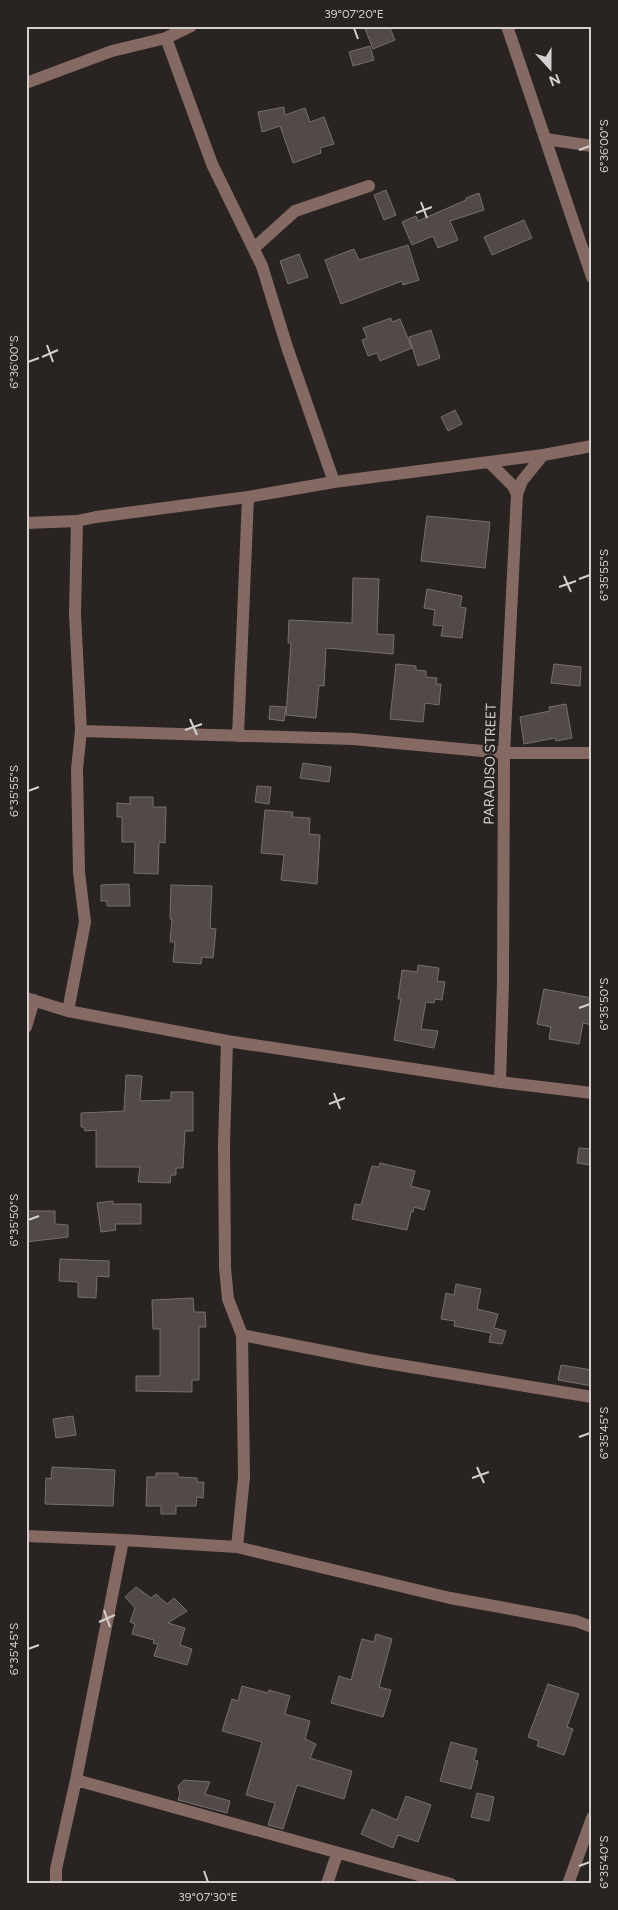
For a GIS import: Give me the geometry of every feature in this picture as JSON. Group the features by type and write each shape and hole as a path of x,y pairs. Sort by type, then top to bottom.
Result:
{"street":[{"path":"26,83 112,51 166,38 191,26"},
{"path":"507,26 592,277"},
{"path":"166,38 212,164 262,266 287,347 334,482"},
{"path":"546,139 592,146"},
{"path":"254,248 295,211 368,186"},
{"path":"26,523 77,521 248,498 334,482 543,455 592,446"},
{"name":"PARADISO STREET","path":"500,1082 503,982 504,753 517,494 522,481 543,455"},
{"path":"489,462 513,486 517,494"},
{"path":"238,736 248,498"},
{"path":"68,1011 85,922 79,863 77,769 81,731 75,614 77,521"},
{"path":"81,731 353,740 504,753 592,753"},
{"path":"26,1028 30,999 68,1011 227,1042 500,1082 592,1093"},
{"path":"227,1042 224,1145 225,1268 228,1299 242,1335 244,1477 237,1547"},
{"path":"242,1335 369,1360 592,1397"},
{"path":"26,1536 237,1547 450,1598 576,1621 592,1627"},
{"path":"56,1884 56,1869 76,1780 123,1540"},
{"path":"76,1780 337,1854 451,1884"},
{"path":"568,1884 592,1818"},
{"path":"327,1884 337,1854"}],"building":[{"path":"364,26 389,26 395,40 373,49"},
{"path":"370,46 374,60 353,66 349,52"},
{"path":"284,107 285,115 305,108 310,122 324,117 334,144 320,148 321,153 293,163 280,126 262,132 258,112"},
{"path":"386,190 396,215 384,220 374,195"},
{"path":"479,193 484,210 450,221 458,240 438,248 433,236 412,245 402,222 416,216 418,221"},
{"path":"524,220 532,238 492,255 484,237"},
{"path":"408,245 419,280 403,285 402,281 341,304 325,260 354,249 359,260"},
{"path":"299,254 308,277 288,284 280,261"},
{"path":"391,318 392,322 400,319 412,348 380,361 377,353 368,356 362,340 367,338 363,328"},
{"path":"431,330 440,358 418,366 409,337"},
{"path":"455,410 462,424 448,431 441,417"},
{"path":"427,516 490,522 485,568 421,561"},
{"path":"353,578 379,579 377,634 394,635 393,654 326,648 324,686 319,685 316,718 286,715 291,643 288,643 289,620 352,623"},
{"path":"427,589 462,596 460,607 466,608 462,638 441,636 443,626 433,625 435,610 424,608"},
{"path":"396,664 416,666 416,670 426,671 426,677 437,678 436,684 441,684 439,705 425,703 423,722 390,719"},
{"path":"554,664 581,667 580,686 551,683"},
{"path":"566,704 572,738 556,741 555,738 524,744 520,717 550,711 549,707"},
{"path":"270,706 286,707 284,721 269,719"},
{"path":"303,763 331,767 329,782 300,778"},
{"path":"257,786 271,787 269,804 255,802"},
{"path":"130,797 153,797 153,807 166,807 165,843 159,842 158,874 134,873 135,842 122,842 122,817 117,817 117,803 130,804"},
{"path":"265,810 293,812 292,817 310,818 309,834 320,835 317,884 281,880 284,855 261,853"},
{"path":"129,884 130,906 107,906 107,901 101,901 101,885"},
{"path":"171,885 212,886 210,928 216,929 213,958 202,957 201,964 173,962 175,942 170,942 172,919 170,919"},
{"path":"418,965 439,968 437,981 445,982 442,1000 435,999 434,1003 426,1002 421,1029 438,1031 434,1048 394,1040 401,999 398,999 402,970 417,972"},
{"path":"544,989 592,998 592,1025 583,1023 579,1044 549,1039 551,1027 537,1024"},
{"path":"126,1075 142,1076 140,1101 171,1100 171,1092 193,1092 193,1131 185,1131 183,1168 176,1168 176,1175 171,1175 170,1183 138,1182 140,1167 96,1167 96,1130 85,1131 84,1127 81,1127 81,1113 124,1111"},
{"path":"579,1148 592,1149 590,1165 577,1163"},
{"path":"380,1163 415,1171 411,1186 430,1191 424,1210 414,1207 413,1212 411,1212 407,1230 352,1219 355,1204 361,1205 372,1166 379,1167"},
{"path":"113,1201 113,1204 141,1204 141,1224 115,1224 116,1230 101,1232 97,1203"},
{"path":"28,1211 55,1211 55,1224 68,1225 68,1237 26,1242"},
{"path":"60,1259 109,1261 109,1277 97,1276 96,1298 78,1297 78,1282 59,1281"},
{"path":"456,1284 481,1289 477,1309 498,1314 494,1328 506,1331 502,1344 489,1342 491,1333 454,1326 455,1321 441,1319 446,1293 454,1295"},
{"path":"193,1298 194,1312 205,1312 206,1327 199,1327 199,1380 192,1380 192,1392 136,1391 136,1376 160,1376 160,1329 153,1329 152,1300"},
{"path":"561,1365 592,1370 592,1386 558,1380"},
{"path":"73,1416 76,1435 56,1438 53,1419"},
{"path":"52,1467 115,1470 113,1506 45,1504 46,1478 51,1479"},
{"path":"156,1473 178,1473 178,1477 197,1478 197,1482 204,1482 203,1498 197,1497 196,1506 176,1506 176,1514 161,1514 161,1506 146,1506 147,1477 156,1477"},
{"path":"136,1587 151,1598 156,1594 167,1604 174,1598 187,1611 168,1623 185,1628 180,1645 192,1649 187,1665 154,1656 158,1644 153,1643 154,1640 132,1634 135,1624 130,1622 135,1608 125,1597"},
{"path":"376,1634 392,1639 379,1687 391,1690 383,1717 331,1703 339,1676 351,1680 362,1639 374,1642"},
{"path":"548,1684 579,1694 567,1727 573,1729 564,1755 537,1746 539,1741 528,1737"},
{"path":"242,1686 268,1693 269,1690 290,1696 285,1714 310,1721 305,1739 316,1744 310,1758 352,1771 344,1799 297,1785 283,1829 268,1825 275,1803 246,1795 262,1742 222,1731 232,1699 238,1701"},
{"path":"451,1742 477,1749 474,1760 478,1761 471,1789 440,1781"},
{"path":"184,1780 210,1782 205,1794 230,1801 227,1813 178,1800 180,1794 178,1786"},
{"path":"477,1793 494,1797 489,1821 471,1817"},
{"path":"406,1796 431,1805 418,1842 398,1835 393,1848 361,1834 372,1809 397,1820"}]}
